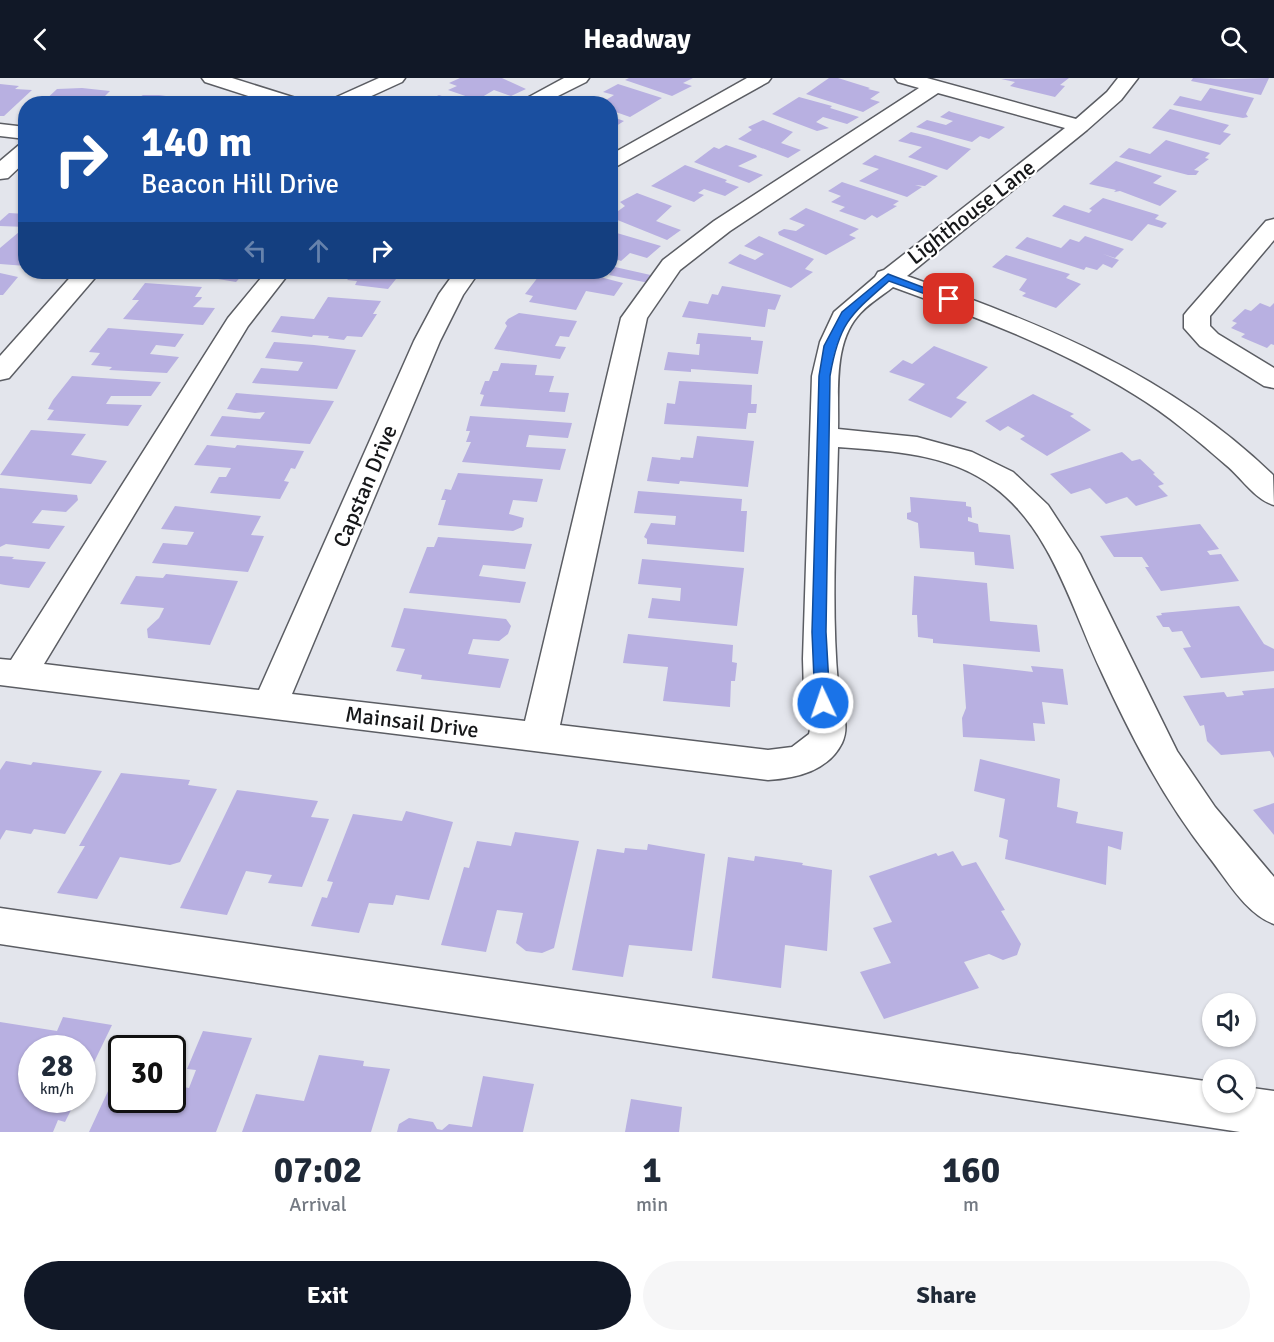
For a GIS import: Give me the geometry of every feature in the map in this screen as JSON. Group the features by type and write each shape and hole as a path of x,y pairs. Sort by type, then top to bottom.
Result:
{"street":[{"path":"218,78 271,96"},
{"path":"355,96 394,78"},
{"path":"542,96 579,78"},
{"path":"618,159 761,78"},
{"path":"905,78 1080,126"},
{"name":"Lighthouse Lane","path":"820,747 828,733 829,718 823,703 819,632 825,376 830,346 848,312 888,277 1080,126 1114,96 1128,78"},
{"path":"538,737 634,318 671,266 722,226 935,86"},
{"path":"0,130 18,132"},
{"path":"0,173 18,156"},
{"path":"1274,226 1197,315 1197,328 1209,340 1274,380"},
{"path":"888,277 1010,320 1108,365 1189,417 1262,481 1274,495"},
{"path":"0,372 82,279"},
{"path":"10,673 237,323 272,279"},
{"name":"Capstan Drive","path":"270,704 427,341 451,294 462,279"},
{"path":"824,437 913,444 946,452 975,463 1005,480 1047,525 1074,572 1106,644 1164,762 1218,841 1274,906"},
{"name":"Mainsail Drive","path":"10,673 768,765 788,764 806,758 820,747"},
{"path":"0,926 1274,1114"}],"building":[{"path":"460,78 502,78 526,89 511,96 494,90 484,96 465,96 448,90 457,86 449,83"},
{"path":"629,78 693,78 683,83 692,86 672,96 625,80"},
{"path":"829,78 838,78 880,92 870,99 880,102 863,112 806,94"},
{"path":"1069,78 1060,85 1065,86 1055,97 1010,86 1015,82 1001,79"},
{"path":"1193,78 1269,78 1261,95 1191,81"},
{"path":"0,84 19,86 15,89 32,90 26,96 18,96 18,103 4,116 0,116"},
{"path":"618,84 662,98 630,117 618,113 618,96 603,92"},
{"path":"82,88 110,91 105,96 50,96 57,89"},
{"path":"1210,88 1254,98 1246,114 1248,117 1173,105 1180,96 1201,101"},
{"path":"799,97 832,106 830,108 859,117 847,124 823,117 816,122 829,128 817,131 772,114"},
{"path":"1170,109 1229,125 1223,132 1231,134 1220,145 1152,128"},
{"path":"949,111 1005,127 989,139 980,136 972,142 916,127 927,120 946,125 953,121 940,117"},
{"path":"763,120 793,132 781,143 801,150 788,158 738,139 752,130 748,127"},
{"path":"911,132 971,149 947,170 908,157 922,147 898,141"},
{"path":"1166,140 1210,153 1205,158 1209,159 1194,170 1199,171 1196,175 1188,175 1119,157 1129,148 1150,154"},
{"path":"726,145 756,155 757,157 738,166 763,175 749,183 694,162 714,147 719,149"},
{"path":"875,155 938,176 925,186 915,185 922,187 907,197 859,181 879,169 862,164"},
{"path":"1116,161 1162,176 1153,183 1177,191 1160,206 1120,191 1114,192 1116,190 1089,184"},
{"path":"685,165 727,180 725,182 739,187 725,196 704,189 698,193 704,195 694,202 651,186"},
{"path":"842,182 899,201 893,205 897,206 877,218 872,215 865,220 839,211 845,207 831,202 841,196 828,191"},
{"path":"637,193 672,206 656,221 681,230 667,240 618,220 618,211 625,206 620,202"},
{"path":"1103,198 1159,215 1155,219 1167,223 1162,228 1148,224 1132,241 1052,216 1064,205 1089,213 1092,210 1089,209"},
{"path":"806,208 859,229 849,235 856,238 826,255 779,235 778,232 784,229 796,231 805,225 789,219"},
{"path":"9,213 18,214 18,227 0,226 0,221"},
{"path":"18,233 18,265 0,264 0,248"},
{"path":"618,233 661,246 647,258 630,253 621,261 618,260"},
{"path":"759,236 814,259 805,269 813,272 791,288 728,263 740,254 755,260 764,254 744,246"},
{"path":"1085,236 1124,249 1115,258 1103,254 1119,260 1112,268 1103,264 1097,270 1086,267 1084,270 1015,248 1027,237 1061,248 1070,239 1079,242"},
{"path":"1006,255 1070,274 1066,278 1081,284 1056,308 1022,296 1026,293 1019,290 1027,279 992,267"},
{"path":"618,268 655,276 649,283 618,277"},
{"path":"0,273 18,277 3,295 0,295"},
{"path":"218,279 239,279 236,282"},
{"path":"396,279 388,289 355,285 357,281 347,280"},
{"path":"537,279 608,279 623,283 614,296 586,291 576,310 529,302 533,296 525,294"},
{"path":"145,283 202,287 195,297 202,297 193,307 215,308 203,325 123,319 139,300 132,300"},
{"path":"722,286 781,295 775,310 768,309 765,327 682,317 689,301 708,304 712,294 718,295"},
{"path":"328,297 381,301 373,314 377,314 362,337 347,336 344,340 328,338 329,336 313,335 312,337 271,332 281,316 314,319"},
{"path":"1260,303 1270,307 1274,303 1274,345 1271,344 1267,348 1241,337 1245,334 1231,328 1237,323 1232,321 1245,309 1251,311"},
{"path":"519,313 577,321 569,337 560,336 555,346 566,347 560,359 494,349 507,326 505,323"},
{"path":"108,328 184,334 175,347 156,345 150,354 179,357 167,373 109,370 112,367 91,365 100,353 89,352"},
{"path":"698,333 751,337 751,340 763,341 758,374 691,369 691,372 664,370 668,352 699,355 700,344 696,344"},
{"path":"274,342 356,350 337,389 252,383 261,368 298,371 303,362 265,358"},
{"path":"934,346 988,367 956,398 967,402 951,418 908,400 925,384 889,372 903,360 912,364"},
{"path":"501,363 537,365 535,375 554,376 549,392 569,393 565,412 480,406 484,395 480,394 485,381 489,381 493,371 498,371"},
{"path":"72,376 161,382 151,396 111,396 106,404 142,405 128,426 47,420 54,410 48,409 53,400"},
{"path":"679,381 752,385 751,404 757,404 756,413 748,413 746,429 664,424 667,403 675,404"},
{"path":"236,393 334,401 310,444 210,436 222,416 260,419 265,412 227,409"},
{"path":"1033,394 1074,414 1070,416 1091,430 1047,456 1020,439 1025,436 1008,426 1000,431 985,421"},
{"path":"470,416 572,423 568,438 529,435 526,447 566,449 560,470 462,462 471,442 466,442 470,431 466,431"},
{"path":"31,430 86,434 71,455 107,461 91,484 0,475"},
{"path":"697,436 754,441 748,487 680,481 679,484 647,481 652,457 680,460 681,457 693,458"},
{"path":"207,445 235,448 237,445 304,451 295,469 291,468 284,481 289,482 280,499 210,493 219,477 226,477 231,468 194,465"},
{"path":"1122,452 1132,461 1140,459 1155,473 1153,474 1164,484 1158,486 1168,496 1136,506 1127,497 1106,504 1090,488 1071,494 1050,474"},
{"path":"458,473 543,479 537,502 513,500 509,514 524,518 522,527 513,531 438,525 446,500 441,500 445,489 451,490"},
{"path":"0,488 77,495 78,500 66,512 42,510 32,523 65,526 49,549 6,544 0,547"},
{"path":"638,491 742,499 741,511 747,511 744,552 647,544 647,539 644,537 651,523 675,525 676,516 634,513"},
{"path":"910,497 966,502 966,506 971,507 972,518 968,517 968,521 978,524 979,532 1010,535 1014,569 975,565 974,552 920,548 918,523 907,519 907,513 911,512"},
{"path":"175,506 261,516 251,535 264,536 248,572 152,563 163,543 187,545 194,532 161,529"},
{"path":"1200,524 1219,549 1207,551 1210,555 1221,554 1239,581 1161,591 1145,567 1149,567 1142,557 1114,557 1100,536"},
{"path":"438,537 532,544 525,569 483,565 479,576 526,582 520,603 409,593 427,547 434,547"},
{"path":"0,556 46,562 29,588 5,585 0,584"},
{"path":"642,559 744,568 737,626 648,618 652,598 680,601 681,588 638,584"},
{"path":"166,574 238,581 210,645 148,638 147,629 159,618 164,608 120,604 136,576 163,578"},
{"path":"914,576 987,583 990,621 1037,625 1040,652 933,643 933,639 918,637 917,615 912,615"},
{"path":"1239,606 1264,644 1274,649 1274,671 1201,678 1183,648 1191,647 1182,631 1172,632 1169,627 1163,627 1156,616 1162,615 1161,613"},
{"path":"404,608 506,619 511,626 508,634 499,641 473,639 468,654 509,659 500,688 421,679 422,675 396,671 405,649 391,647"},
{"path":"628,634 733,645 732,662 737,663 735,681 731,681 730,707 663,701 668,667 623,663"},
{"path":"963,664 1033,672 1031,666 1063,669 1068,705 1042,702 1045,724 1033,723 1035,741 963,737 962,718 966,708"},
{"path":"1274,688 1274,758 1270,751 1221,755 1207,741 1204,725 1200,726 1183,696 1224,692 1227,697 1244,695 1242,691"},
{"path":"980,759 1060,779 1057,807 1078,812 1076,823 1123,832 1121,850 1108,846 1106,885 1005,859 1008,840 999,837 1005,799 974,791"},
{"path":"6,761 31,765 33,762 102,771 65,834 34,829 31,834 6,830 0,840 0,770"},
{"path":"121,773 190,780 188,785 217,789 180,862 170,865 120,857 97,899 57,893 85,846 79,846"},
{"path":"237,790 318,801 311,817 329,819 302,887 268,883 272,875 246,871 227,915 180,908"},
{"path":"1274,803 1274,835 1253,810"},
{"path":"406,811 453,822 429,900 396,895 393,905 369,903 359,933 311,926 322,897 327,898 333,882 327,881 353,814 402,821"},
{"path":"515,832 579,841 554,948 542,953 526,951 516,943 523,913 497,910 486,952 441,945 464,867 469,868 477,841 511,846"},
{"path":"648,844 705,854 692,951 629,945 623,977 572,970 597,849 624,853 625,848 647,850"},
{"path":"953,851 962,866 976,862 1005,910 1001,911 1021,944 1017,955 1003,960 989,954 964,962 979,988 884,1019 860,972 891,963 873,928 892,922 869,876 936,853 938,856"},
{"path":"755,856 832,870 827,951 785,945 781,988 712,978 728,857 754,861"},
{"path":"63,1017 112,1025 96,1058 96,1035 18,1035 18,1113 70,1113 65,1122 58,1120 53,1132 0,1132 0,1022 57,1031"},
{"path":"203,1031 252,1038 216,1132 89,1132 108,1091 108,1113 186,1113 186,1087 189,1088 196,1070 187,1069"},
{"path":"319,1055 364,1061 363,1066 390,1069 371,1132 242,1132 256,1094 304,1101"},
{"path":"483,1076 534,1084 523,1132 397,1132 399,1124 409,1118 433,1122 437,1129 442,1130 449,1124 472,1127"},
{"path":"631,1099 682,1107 679,1132 625,1132"}],"route":[{"path":"823,703 819,632 825,376 830,346 836,330 848,312 888,277 949,299"}]}
